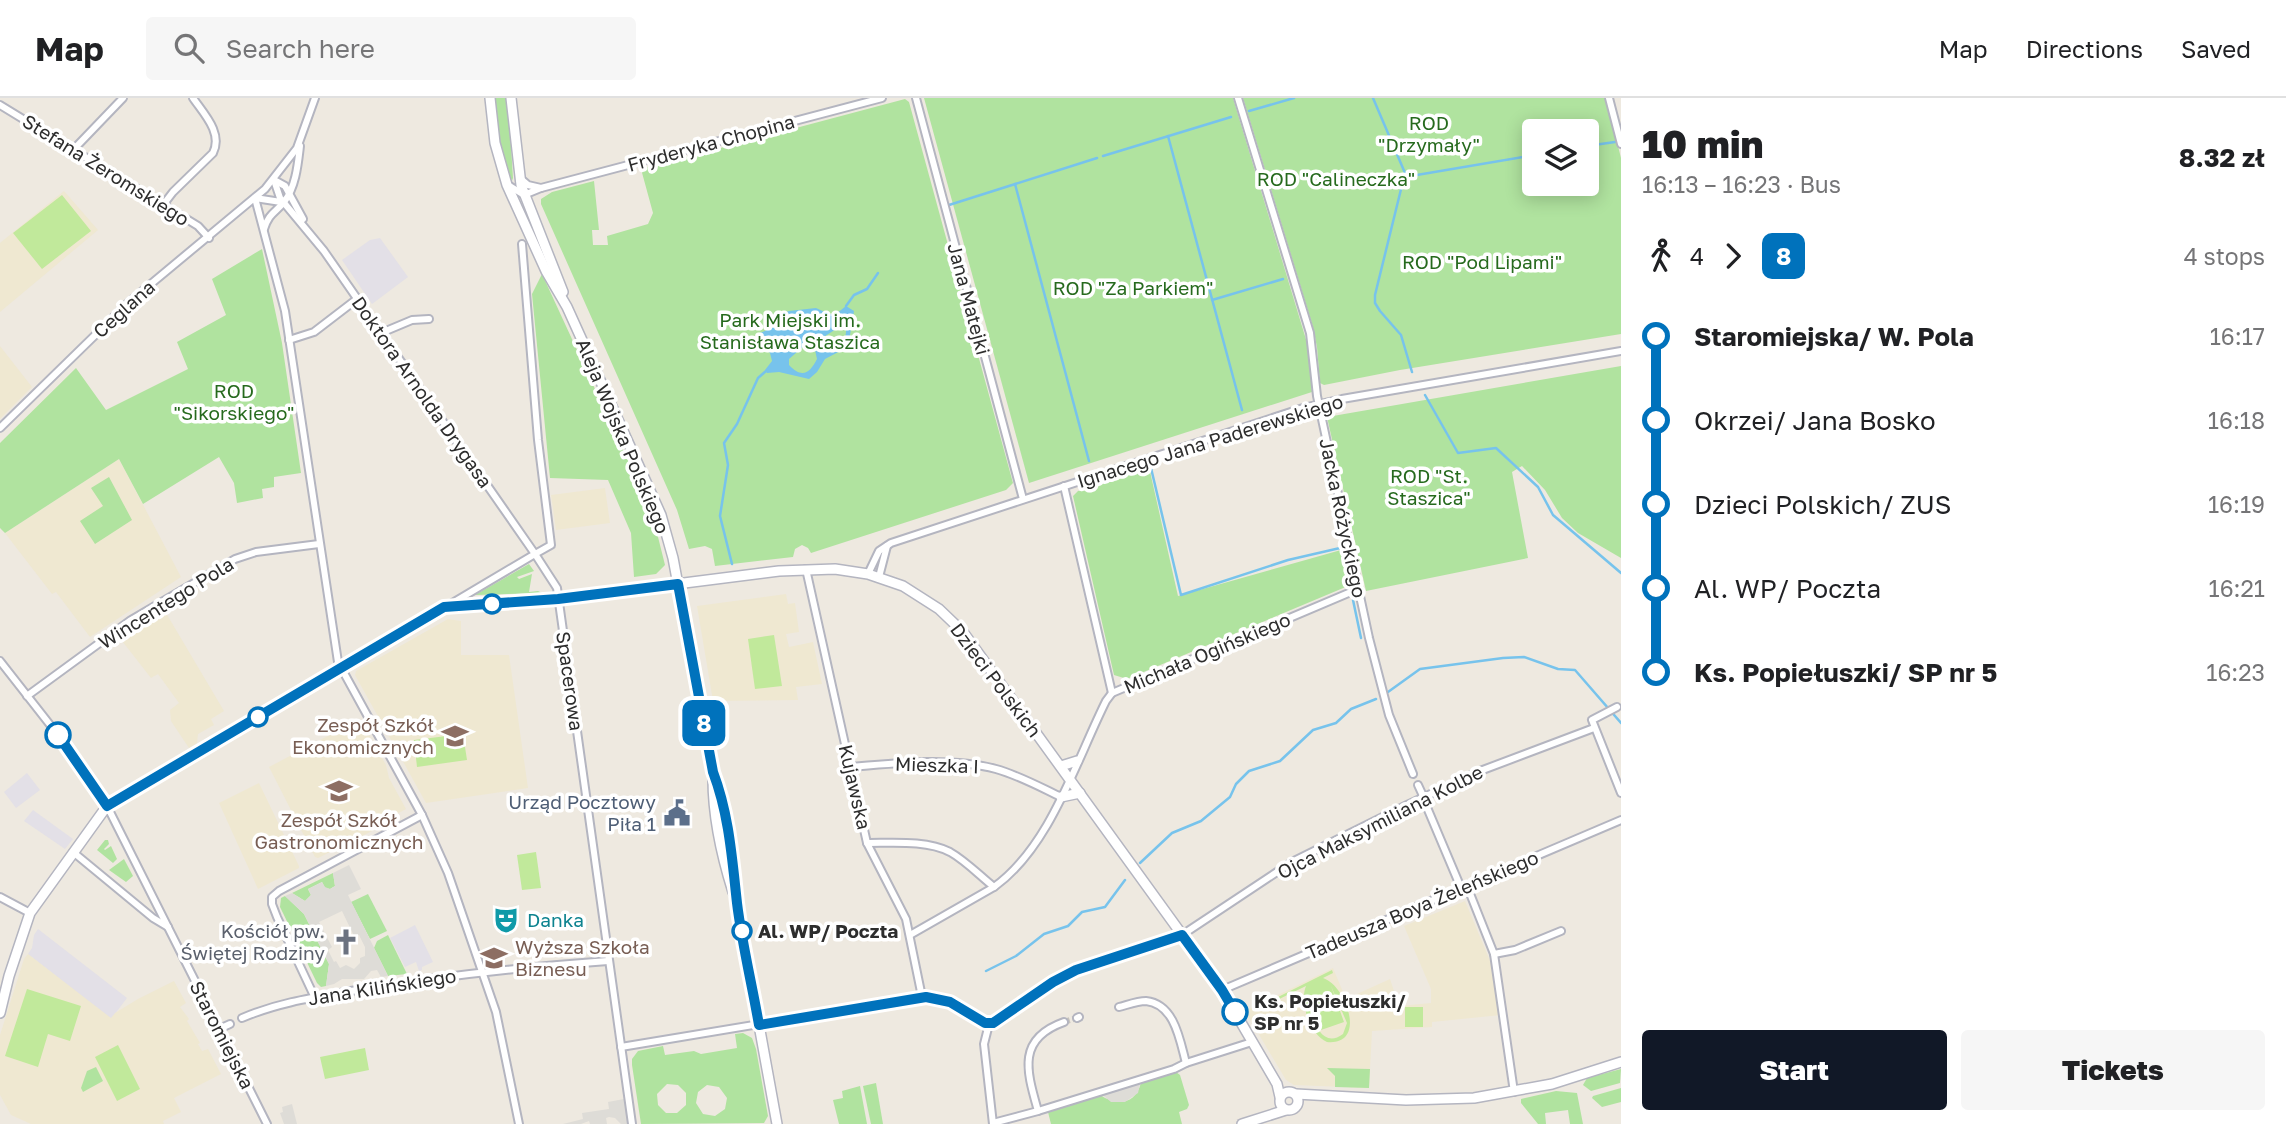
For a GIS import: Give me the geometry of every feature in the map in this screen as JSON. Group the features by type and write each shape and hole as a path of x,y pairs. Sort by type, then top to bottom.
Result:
{"street":[{"path":"74,149 123,98"},
{"path":"163,205 216,148 216,135 192,98"},
{"path":"264,229 270,215 284,203 289,194 299,161 301,140 316,98"},
{"name":"Aleja Wojska Polskiego","path":"489,98 495,143 507,185 546,271 568,307"},
{"name":"Aleja Wojska Polskiego","path":"512,98 519,178 524,195 555,267 568,307 657,507 669,541 713,772 713,795 720,839 737,904 777,1124"},
{"name":"Fryderyka Chopina","path":"524,195 541,188 882,98"},
{"name":"Jana Matejki","path":"916,98 1023,499"},
{"name":"Jacka Różyckiego","path":"1238,98 1310,333 1319,404 1384,701 1413,774"},
{"path":"1609,98 1621,144"},
{"name":"Stefana Żeromskiego","path":"0,105 198,226 209,238"},
{"name":"Ceglana","path":"0,428 119,311 209,238 274,180 301,140"},
{"path":"519,178 528,185 541,188"},
{"name":"Doktora Arnolda Drygasa","path":"274,180 282,184 289,194 308,230"},
{"name":"Doktora Arnolda Drygasa","path":"274,180 276,191 284,203 308,230 535,554"},
{"path":"507,185 524,195"},
{"path":"284,203 255,198 282,298 336,654 340,668 422,816 448,873 499,1025 519,1124"},
{"path":"0,1013 30,913 107,806 551,545 538,440 522,244"},
{"path":"289,340 314,332 357,299"},
{"path":"381,333 412,320 429,319"},
{"name":"Ignacego Jana Paderewskiego","path":"888,544 1319,404 1621,351"},
{"path":"1064,486 1112,693"},
{"name":"Wincentego Pola","path":"27,696 131,620 235,559 256,552 319,544"},
{"path":"868,574 877,554 888,544"},
{"path":"878,577 888,544"},
{"name":"Spacerowa","path":"535,554 554,580 558,599 632,1124"},
{"name":"Dzieci Polskich","path":"444,607 558,599 806,569 868,574 915,593 954,623 975,647 1222,990 1286,1099"},
{"name":"Kujawska","path":"806,569 867,843 906,919 922,998"},
{"name":"Michała Ogińskiego","path":"910,935 994,887 1015,869 1039,840 1112,693 1358,589"},
{"name":"Staromiejska","path":"0,661 75,758 107,806 267,1124"},
{"path":"1617,707 1592,720 1621,793"},
{"name":"Ojca Maksymiliana Kolbe","path":"989,1024 1076,970 1182,935 1292,862 1480,771 1594,728"},
{"path":"1060,766 1077,761"},
{"name":"Mieszka I","path":"850,767 909,763 977,765 1003,771 1061,797"},
{"path":"1418,785 1494,954 1514,1092"},
{"path":"1061,797 1080,793"},
{"path":"315,998 277,917 272,897 422,816"},
{"name":"Tadeusza Boya Żeleńskiego","path":"1222,990 1621,820"},
{"path":"867,843 926,845 944,849 994,887"},
{"path":"74,852 153,918 169,928"},
{"path":"0,897 30,913"},
{"path":"1494,954 1515,950 1561,931"},
{"name":"Jana Kilińskiego","path":"242,1018 269,1007 412,981 608,961"},
{"path":"0,996 9,976"},
{"path":"621,1047 922,998 950,1002 989,1024 984,1044 993,1123 1174,1069 1252,1042"},
{"path":"1119,1007 1144,1001 1157,1005 1167,1013 1177,1031 1186,1063"},
{"path":"1038,1111 1027,1069 1029,1057 1041,1034 1064,1022"},
{"path":"219,1029 230,1024"},
{"path":"1242,1124 1270,1114 1286,1099 1325,1096 1433,1101 1514,1092 1552,1084 1621,1062"},
{"path":"1286,1099 1298,1099 1298,1105 1325,1096"}],"shaded area":[{"path":"64,191 98,230 0,312 0,243"},
{"path":"380,238 408,277 372,304 342,260 370,240"},
{"path":"0,346 32,387 0,419"},
{"path":"119,459 181,577 90,637 56,592 52,594 5,533"},
{"path":"605,488 610,523 556,530 551,495"},
{"path":"786,594 788,604 795,603 799,632 786,634 789,647 813,642 822,684 796,687 798,700 713,701 697,606"},
{"path":"166,613 224,711 211,719 214,725 198,734 197,743 189,748 171,721 170,710 179,703 158,674 151,678 119,637 140,622 147,624"},
{"name":"Zespół Szkół Ekonomicznych","path":"448,619 461,621 461,655 509,655 528,788 426,803 355,675 356,671"},
{"name":"Zespół Szkół Gastronomicznych","path":"360,719 386,765 389,778 406,809 393,816 394,820 318,858 315,857 269,767"},
{"path":"27,773 40,790 16,808 4,792"},
{"path":"259,783 299,868 258,889 219,803"},
{"path":"33,810 73,839 65,849 24,821"},
{"path":"349,865 361,889 348,895 388,976 381,977 377,970 371,971 364,979 342,979 326,986 329,964 304,914 285,896 292,893 305,901 311,895 308,889 322,882 330,889 335,886 333,873","holes":["342,911 354,936 359,935 365,947 365,956 360,958 360,963 354,969 346,965 340,968 328,950 332,947 319,922"]},
{"path":"1465,901 1493,968 1501,1015 1432,1022 1432,1027 1372,1031 1369,1088 1294,1085 1286,1080 1245,1011 1333,968 1346,999 1390,979 1399,1006 1431,1003 1431,989 1404,926"},
{"path":"415,925 433,962 419,971 416,962 405,967 390,938"},
{"path":"38,929 127,998 111,1019 28,954"},
{"path":"28,954 111,1018 138,999 174,981 186,1003 180,1007 189,1019 187,1021 200,1043 198,1044 202,1051 208,1049 221,1074 174,1098 181,1112 163,1121 164,1124 31,1124 11,1115 0,1095 0,1035 24,959"},
{"path":"1141,1080 1138,1093 1125,1102 1111,1102 1099,1092"},
{"path":"624,1099 628,1124 621,1124 615,1118 609,1117 606,1118 607,1124 590,1124 589,1121 563,1124 583,1119 582,1113 609,1109 608,1102"},
{"path":"292,1104 297,1124 284,1124 280,1113 283,1112 282,1107"}],"green space":[{"path":"494,98 508,98 512,181 501,152"},
{"name":"ROD \"Za Parkiem\"","path":"924,98 1233,98 1308,346 1312,392 1029,483"},
{"path":"1243,98 1606,98 1621,158 1621,334 1324,385 1320,383 1317,347"},
{"name":"Park Miejski im. Stanisława Staszica","path":"905,99 909,102 1013,483 1006,490 811,553 802,545 795,549 793,557 715,566 712,549 705,546 689,549 677,510 541,199 552,192 594,181 599,230 592,230 593,245 608,245 607,236 648,224 653,213 641,169"},
{"path":"62,195 91,231 42,269 13,233"},
{"name":"ROD \"Sikorskiego\"","path":"262,249 282,343 301,473 274,477 274,487 262,489 263,498 237,503 234,483 219,457 143,504 119,459 5,533 0,528 0,443 76,368 106,410 188,369 177,342 226,315 212,279"},
{"path":"542,274 630,465 658,537 665,565 656,574 634,577 631,533 608,480 550,478 532,294"},
{"name":"ROD \"St. Staszica\"","path":"1621,366 1621,558 1578,533 1562,518 1545,490 1522,466 1512,472 1528,558 1366,591 1327,417"},
{"path":"1149,467 1178,596 1341,550 1348,586 1127,679 1114,675 1073,496 1078,491"},
{"path":"109,477 132,520 95,544 80,521 103,506 91,488"},
{"path":"529,564 534,571 517,577 519,579 532,574 529,592 542,593 475,595"},
{"path":"774,635 782,686 755,689 748,639"},
{"path":"463,734 467,760 417,767 414,740"},
{"path":"108,840 109,844 104,849 111,846 117,859 113,863 97,850"},
{"path":"536,852 541,888 522,890 517,855"},
{"path":"124,859 133,876 126,882 109,870"},
{"path":"333,873 335,886 330,889 325,888 322,882 308,889 311,895 305,901 292,893"},
{"path":"368,894 387,931 370,939 351,902"},
{"path":"285,896 304,914 329,964 326,986 321,987 317,983 280,907 281,898"},
{"path":"388,935 407,974 388,976 374,948 377,941"},
{"path":"1332,970 1333,973 1323,978 1331,983 1345,1002 1350,1025 1347,1035 1340,1041 1327,1042 1321,1038 1311,1025 1305,1009 1306,986 1263,1007 1262,1005","holes":["1331,986 1347,1023 1343,1034 1335,1038 1323,1035 1314,1021 1307,995 1321,1030 1344,1022"]},
{"path":"27,989 81,1006 70,1041 48,1034 38,1067 5,1056"},
{"path":"1405,1007 1423,1007 1423,1027 1405,1027"},
{"path":"743,1033 752,1038 756,1049 768,1116 764,1123 641,1124 632,1065 632,1059 638,1051 663,1046 665,1055 694,1051 701,1054 737,1048 735,1034","holes":["667,1084 678,1085 686,1093 686,1105 677,1113 666,1113 658,1105 657,1094","707,1085 719,1087 727,1098 725,1109 715,1116 703,1114 696,1103 698,1092"]},
{"path":"118,1045 140,1089 117,1101 95,1057"},
{"path":"365,1048 369,1070 325,1079 320,1057"},
{"path":"96,1067 103,1081 83,1092 81,1088 87,1071"},
{"path":"1327,1068 1370,1069 1369,1088 1335,1087 1335,1076"},
{"path":"1621,1069 1620,1083 1591,1091 1583,1085 1587,1078"},
{"path":"1176,1072 1180,1075 1189,1105 1187,1109 1179,1112 1182,1124 1051,1124 1048,1112 1100,1095 1113,1101 1125,1101 1134,1096 1141,1083"},
{"path":"876,1083 883,1124 871,1124 863,1086"},
{"path":"860,1086 867,1124 839,1124 833,1100 843,1098 842,1091"},
{"path":"1621,1088 1621,1102 1602,1107 1592,1098 1593,1096"},
{"path":"1556,1091 1577,1093 1583,1124 1570,1124 1568,1110 1545,1113 1546,1124 1538,1124 1521,1103 1521,1099"}],"water":[{"path":"846,306 854,311 848,347 825,359 809,379 779,372 767,373 765,370 772,361 770,353 761,345 760,333 772,326 779,315 816,308 836,314","holes":["844,324 846,331 842,344 835,350 825,352 821,345 822,338","810,345 815,350 817,359 808,371 798,372 789,365 789,359 804,346"]}],"waterway":[{"path":"1249,111 1294,98"},
{"path":"1373,98 1405,173 1375,303 1401,335 1412,372"},
{"path":"1103,156 1231,117"},
{"path":"1168,136 1242,410"},
{"path":"1599,144 1615,142"},
{"path":"1405,177 1522,157"},
{"path":"949,205 1097,158"},
{"path":"1015,184 1089,461"},
{"path":"846,306 854,295 867,289 878,273"},
{"path":"1212,300 1283,279"},
{"path":"732,564 720,516 728,465 724,443 737,424 758,378 766,371"},
{"path":"1425,395 1458,453 1496,448 1538,487 1553,515 1621,573"},
{"path":"1151,468 1181,595 1288,560 1340,548 1343,552"},
{"path":"1345,559 1350,583"},
{"path":"1353,600 1361,638"},
{"path":"1388,692 1420,669 1524,657 1558,669 1575,670 1621,723"},
{"path":"1140,863 1172,833 1201,821 1230,797 1236,784 1249,771 1280,761 1313,730 1336,723 1351,709 1376,699"},
{"path":"986,971 1016,956 1044,934 1068,926 1082,912 1105,907 1125,880"}],"tunnel":[{"path":"1064,1022 1077,1018"}],"bus line":[{"name":"8","path":"58,735 107,806 444,607 558,599 678,584 713,772 721,793 735,869 737,904 759,1025 926,997 950,1002 989,1024 1076,970 1182,935 1235,1012"}],"place":[{"name":"Zespół Szkół Ekonomicznych","path":"455,736"},
{"name":"Zespół Szkół Gastronomicznych","path":"339,791"},
{"name":"Urząd Pocztowy Piła 1","path":"677,813"},
{"name":"Danka","path":"506,920"},
{"name":"Al. WP/ Poczta","path":"742,931"},
{"name":"Kościół pw. Świętej Rodziny","path":"346,942"},
{"name":"Wyższa Szkoła Biznesu","path":"494,958"},
{"name":"Ks. Popiełuszki/ SP nr 5","path":"1235,1012"}],"park label":[{"name":"ROD \"Drzymały\"","path":"1429,134"},
{"name":"ROD \"Calineczka\"","path":"1336,179"},
{"name":"ROD \"Pod Lipami\"","path":"1482,262"}]}
